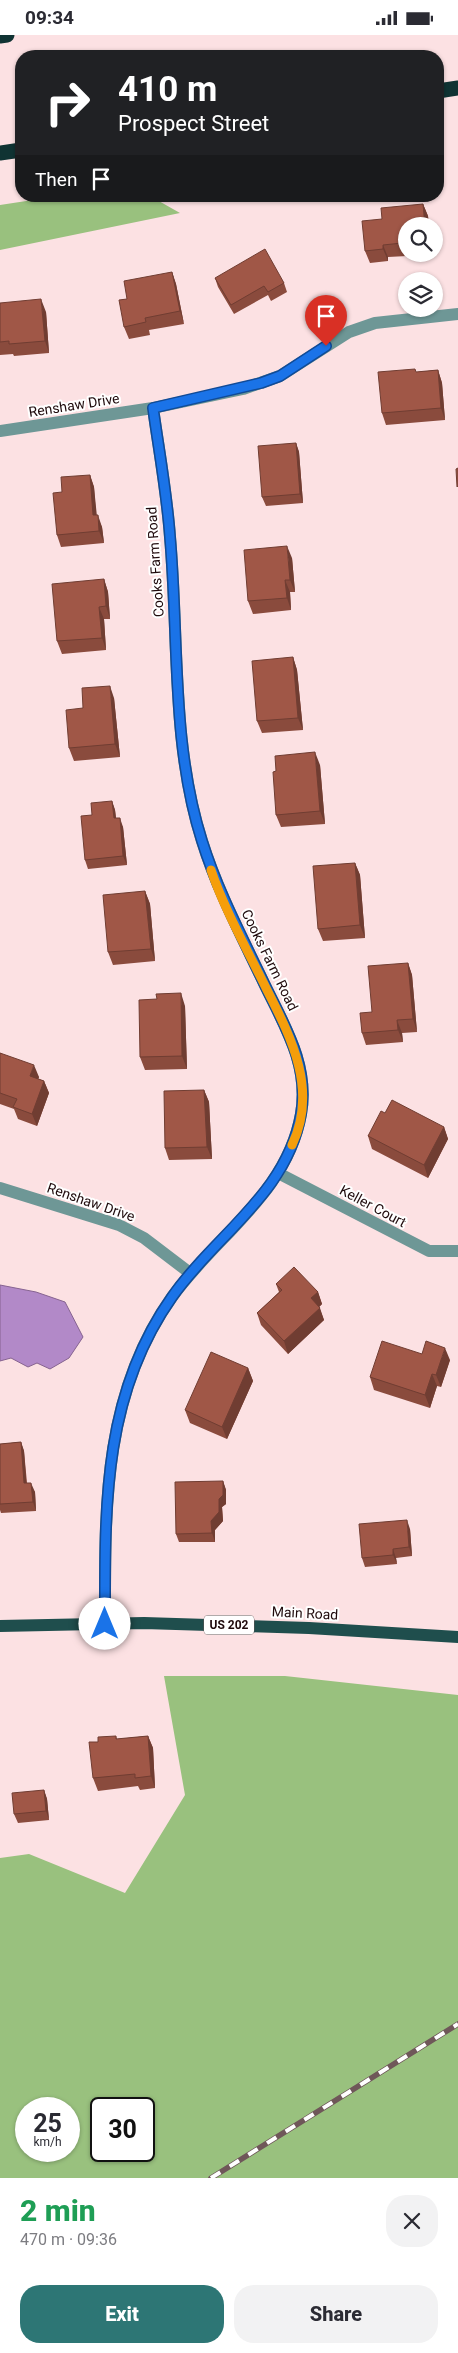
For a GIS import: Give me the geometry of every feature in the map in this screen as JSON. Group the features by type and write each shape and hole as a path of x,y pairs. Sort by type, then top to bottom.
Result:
{"highway":[{"path":"0,36 7,35"},
{"path":"444,90 458,88"},
{"path":"0,153 15,151"}],"main road":[{"name":"Main Road","path":"0,1627 144,1623 309,1628 458,1637"}],"street":[{"name":"Renshaw Drive","path":"0,431 153,408 261,383 280,376 349,331 375,323 458,314"},
{"name":"Cooks Farm Road","path":"105,1624 105,1509 112,1448 122,1406 136,1364 170,1299 190,1273 254,1207 278,1173 294,1141 301,1113 302,1099 300,1069 287,1028 215,880 201,839 190,796 183,753 170,535 153,408"},
{"name":"Keller Court","path":"278,1173 428,1251 458,1251"},
{"name":"Renshaw Drive","path":"0,1188 120,1225 144,1238 190,1273"}],"green space":[{"path":"20,202 161,202 180,213 0,250 0,205"},
{"path":"164,1676 285,1676 458,1695 458,2178 0,2178 0,1858 29,1854 125,1893 185,1795"}],"shaded area":[{"path":"0,1285 36,1292 65,1302 83,1337 69,1358 50,1369 37,1363 28,1367 11,1358 0,1361"}],"building":[{"path":"423,204 424,217 398,217 398,243 383,245 383,249 365,251 362,221 382,219 381,208"},
{"path":"265,249 284,283 268,292 264,286 231,305 215,278"},
{"path":"172,272 180,311 145,318 146,322 124,327 119,300 127,299 124,281"},
{"path":"41,299 45,341 9,344 9,341 0,342 0,303"},
{"path":"415,369 416,372 438,370 441,408 382,413 378,372"},
{"path":"296,443 300,494 262,497 258,446"},
{"path":"458,468 458,486 457,487 456,469"},
{"path":"90,475 93,515 98,515 99,531 57,535 53,493 62,492 61,477"},
{"path":"287,546 290,580 285,580 287,598 248,601 244,550"},
{"path":"104,579 106,606 99,607 102,638 57,641 52,584"},
{"path":"293,657 298,718 257,721 252,661"},
{"path":"110,686 115,744 69,748 66,710 83,708 82,688"},
{"path":"315,752 320,811 276,815 273,772 276,771 275,756"},
{"path":"112,801 114,818 120,818 123,856 85,860 81,816 92,815 91,803"},
{"path":"355,863 360,925 318,929 313,866"},
{"path":"145,891 151,949 108,952 103,895"},
{"path":"408,963 413,1019 397,1020 398,1030 362,1033 360,1013 372,1012 368,966"},
{"path":"181,993 182,1056 140,1057 139,1000 157,999 156,994"},
{"path":"0,1053 34,1065 30,1076 44,1081 32,1114 13,1107 17,1099 0,1093"},
{"path":"204,1090 207,1147 165,1148 164,1091"},
{"path":"392,1100 444,1127 424,1165 368,1136 381,1111 385,1113"},
{"path":"294,1267 318,1292 311,1298 320,1308 284,1341 257,1313 282,1290 276,1284"},
{"path":"382,1341 422,1354 426,1341 445,1348 436,1375 432,1374 425,1395 370,1377"},
{"path":"211,1352 248,1368 222,1427 185,1410"},
{"path":"21,1442 24,1483 31,1483 33,1502 0,1504 0,1444"},
{"path":"223,1481 223,1495 219,1499 219,1512 211,1521 212,1533 176,1534 175,1482"},
{"path":"407,1520 409,1547 393,1549 393,1555 362,1558 359,1524"},
{"path":"116,1736 116,1739 148,1736 151,1776 135,1778 135,1774 93,1778 89,1742 98,1742 98,1737"},
{"path":"44,1790 46,1811 14,1814 12,1793"}],"railway":[{"path":"211,2178 458,2024"}],"slow traffic":[{"path":"211,870 267,990 287,1028 297,1055 302,1099 301,1113 292,1145"}],"route":[{"path":"105,1624 105,1509 112,1448 122,1406 136,1364 170,1299 190,1273 254,1207 282,1168 294,1141 301,1113 302,1099 297,1055 287,1028 215,880 201,839 190,796 183,753 170,535 153,408 243,389 261,383 280,376 326,346"}]}
